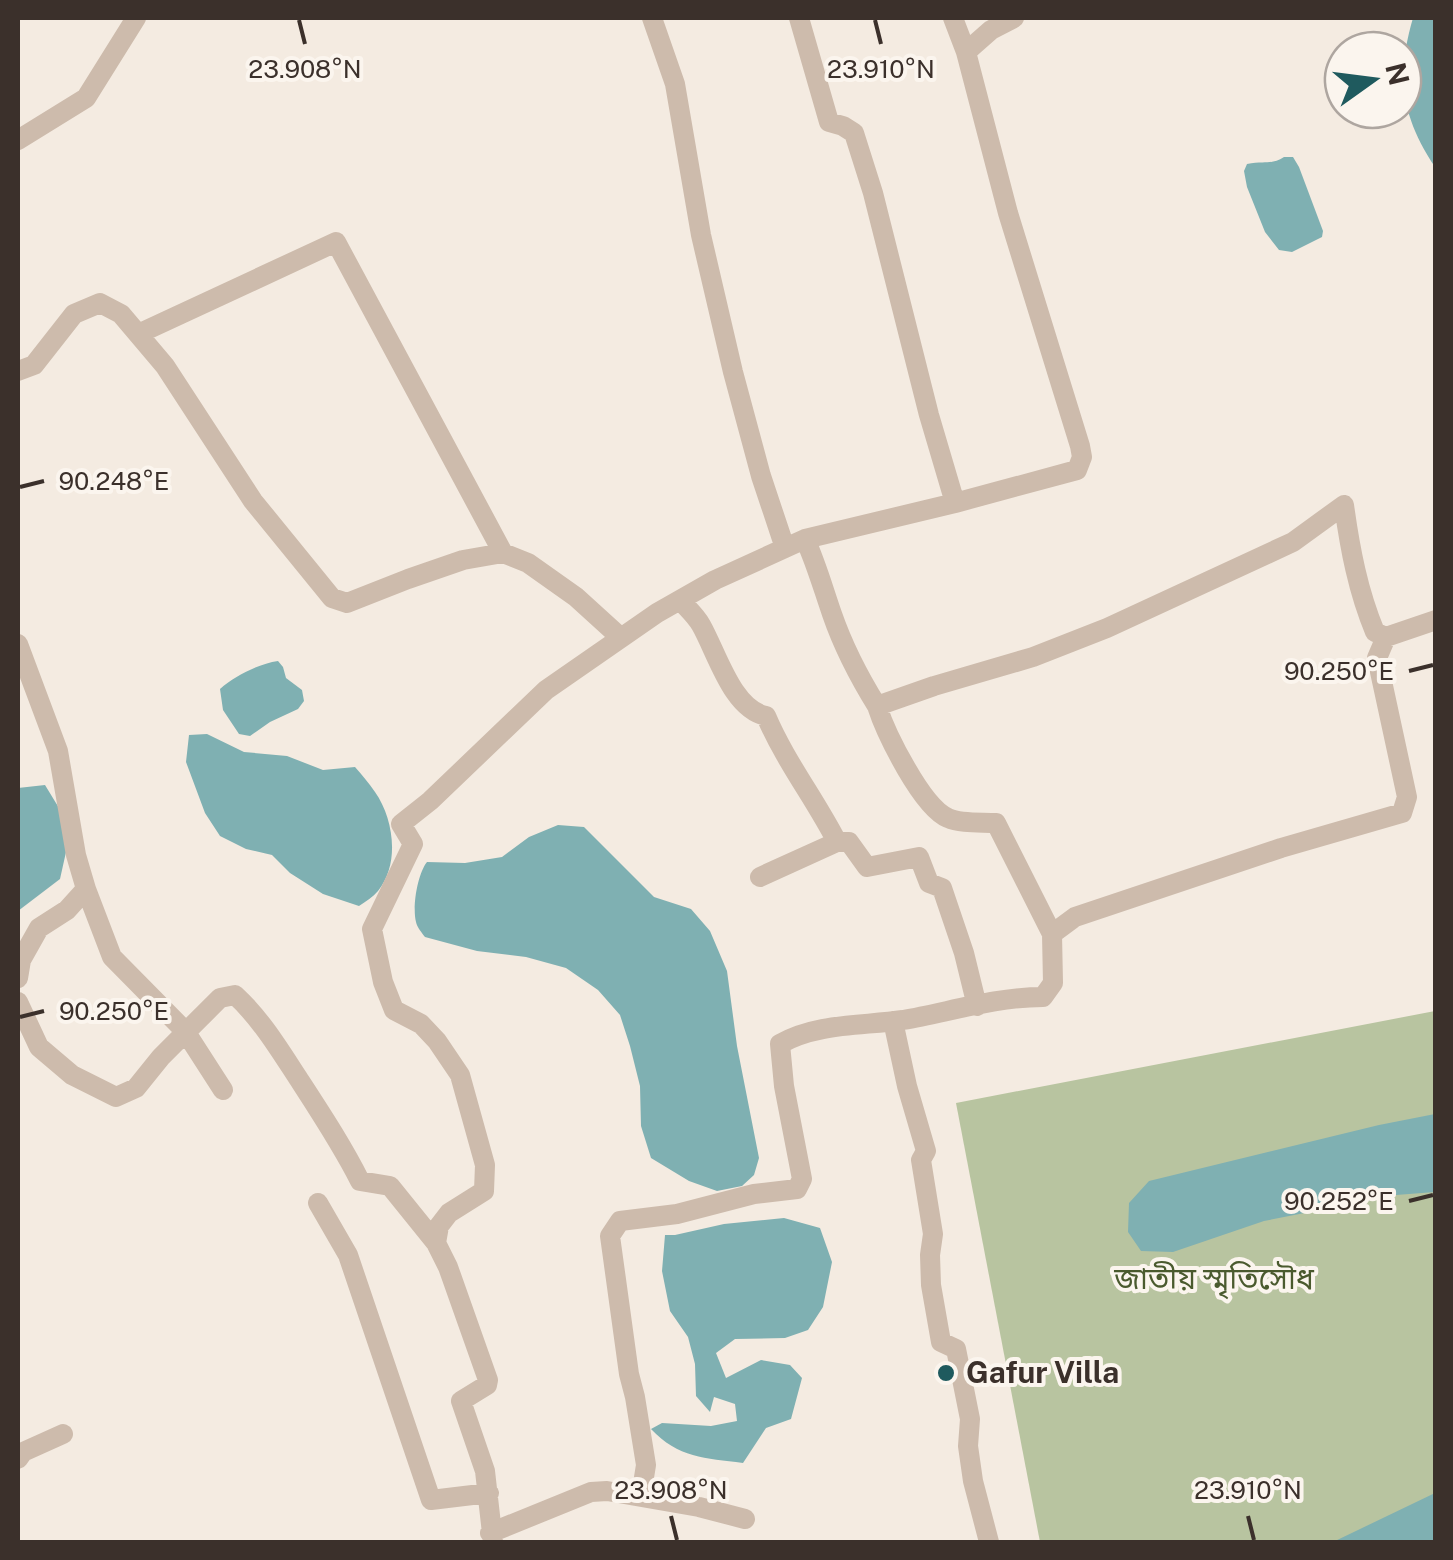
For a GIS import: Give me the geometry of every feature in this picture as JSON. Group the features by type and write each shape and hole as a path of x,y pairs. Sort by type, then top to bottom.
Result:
{"street":[{"path":"18,140 86,98 136,18"},
{"path":"652,18 675,84 701,235 732,372 785,548"},
{"path":"799,18 830,122 854,133 956,503"},
{"path":"436,1243 439,1226 449,1213 484,1191 485,1166 460,1074 422,1024 394,1010 383,982 372,929 413,844 402,824 546,690 620,637 715,580 806,539 1077,470 1082,456 953,18"},
{"path":"966,52 1014,18"},
{"path":"138,334 336,242 503,553"},
{"path":"18,371 34,365 74,314 100,302 121,314 165,366 252,501 332,598 347,603 462,560 503,553 528,563 576,597 620,637"},
{"path":"877,706 1033,657 1107,628 1292,542 1344,505 1351,559 1375,632 1386,637 1436,620"},
{"path":"641,1496 646,1466 628,1374 610,1236 620,1221 677,1214 754,1194 797,1189 802,1180 780,1044 794,1036 1022,997 1043,997 1053,983 1052,934 996,823 950,819 930,805 886,734 877,706 856,672 806,539"},
{"path":"680,600 699,621 732,688 754,714 766,716 777,743 819,806 837,842"},
{"path":"1052,934 1075,917 1402,812 1407,797 1377,658 1386,637"},
{"path":"18,644 58,751 76,855 112,956 186,1031 223,1090"},
{"path":"760,877 837,842 849,842 866,867 918,857 928,883 942,888 978,1006"},
{"path":"18,978 21,960 39,928 67,910 86,888"},
{"path":"18,1002 39,1047 72,1076 116,1097 136,1088 220,998 235,995 253,1012 344,1150 360,1181 390,1186 436,1243 448,1267 488,1380 488,1385 461,1402 485,1471 491,1538 591,1492 606,1490 745,1519"},
{"path":"893,1021 926,1151 921,1160 934,1234 930,1255 935,1316 940,1342 956,1349 970,1419 968,1446 973,1481 989,1542"},
{"path":"318,1203 348,1255 430,1500 489,1493"},
{"path":"18,1459 22,1452 62,1434"}],"green space":[{"name":"জাতীয় স্মৃতিসৌধ","path":"1435,1011 1435,1542 1040,1542 956,1103"}],"water":[{"path":"1413,18 1435,18 1435,167 1415,130 1423,130 1423,30 1410,30"},
{"path":"1293,157 1299,167 1323,231 1322,237 1292,252 1279,250 1265,232 1244,171 1247,164"},
{"path":"278,661 286,678 302,690 304,701 298,709 250,736 239,734 223,710 220,689 247,671"},
{"path":"207,734 244,752 287,756 323,770 355,767 381,803 390,828 392,855 385,880 376,893 359,906 323,894 290,873 272,855 246,849 220,836 205,813 186,762 189,735"},
{"path":"45,785 59,808 66,852 60,879 18,911 18,788"},
{"path":"558,825 584,827 654,897 691,909 710,931 727,971 759,1158 754,1175 742,1186 717,1191 689,1181 651,1158 641,1126 640,1086 630,1046 620,1015 598,990 566,968 425,937 417,926 417,890 427,862 465,863 502,857 529,837"},
{"path":"1435,1114 1435,1192 1396,1195 1264,1221 1173,1252 1141,1251 1128,1232 1129,1203 1149,1181"},
{"path":"784,1218 820,1228 832,1262 823,1307 808,1330 785,1338 735,1339 716,1353 726,1378 761,1360 790,1365 802,1378 791,1419 766,1428 743,1463 704,1458 671,1446 651,1429 662,1423 711,1426 737,1421 735,1404 714,1397 710,1412 696,1396 695,1364 688,1337 670,1311 662,1271 665,1235"},
{"path":"1435,1493 1435,1542 1333,1542"}],"place":[{"name":"Gafur Villa","path":"946,1373"}]}
